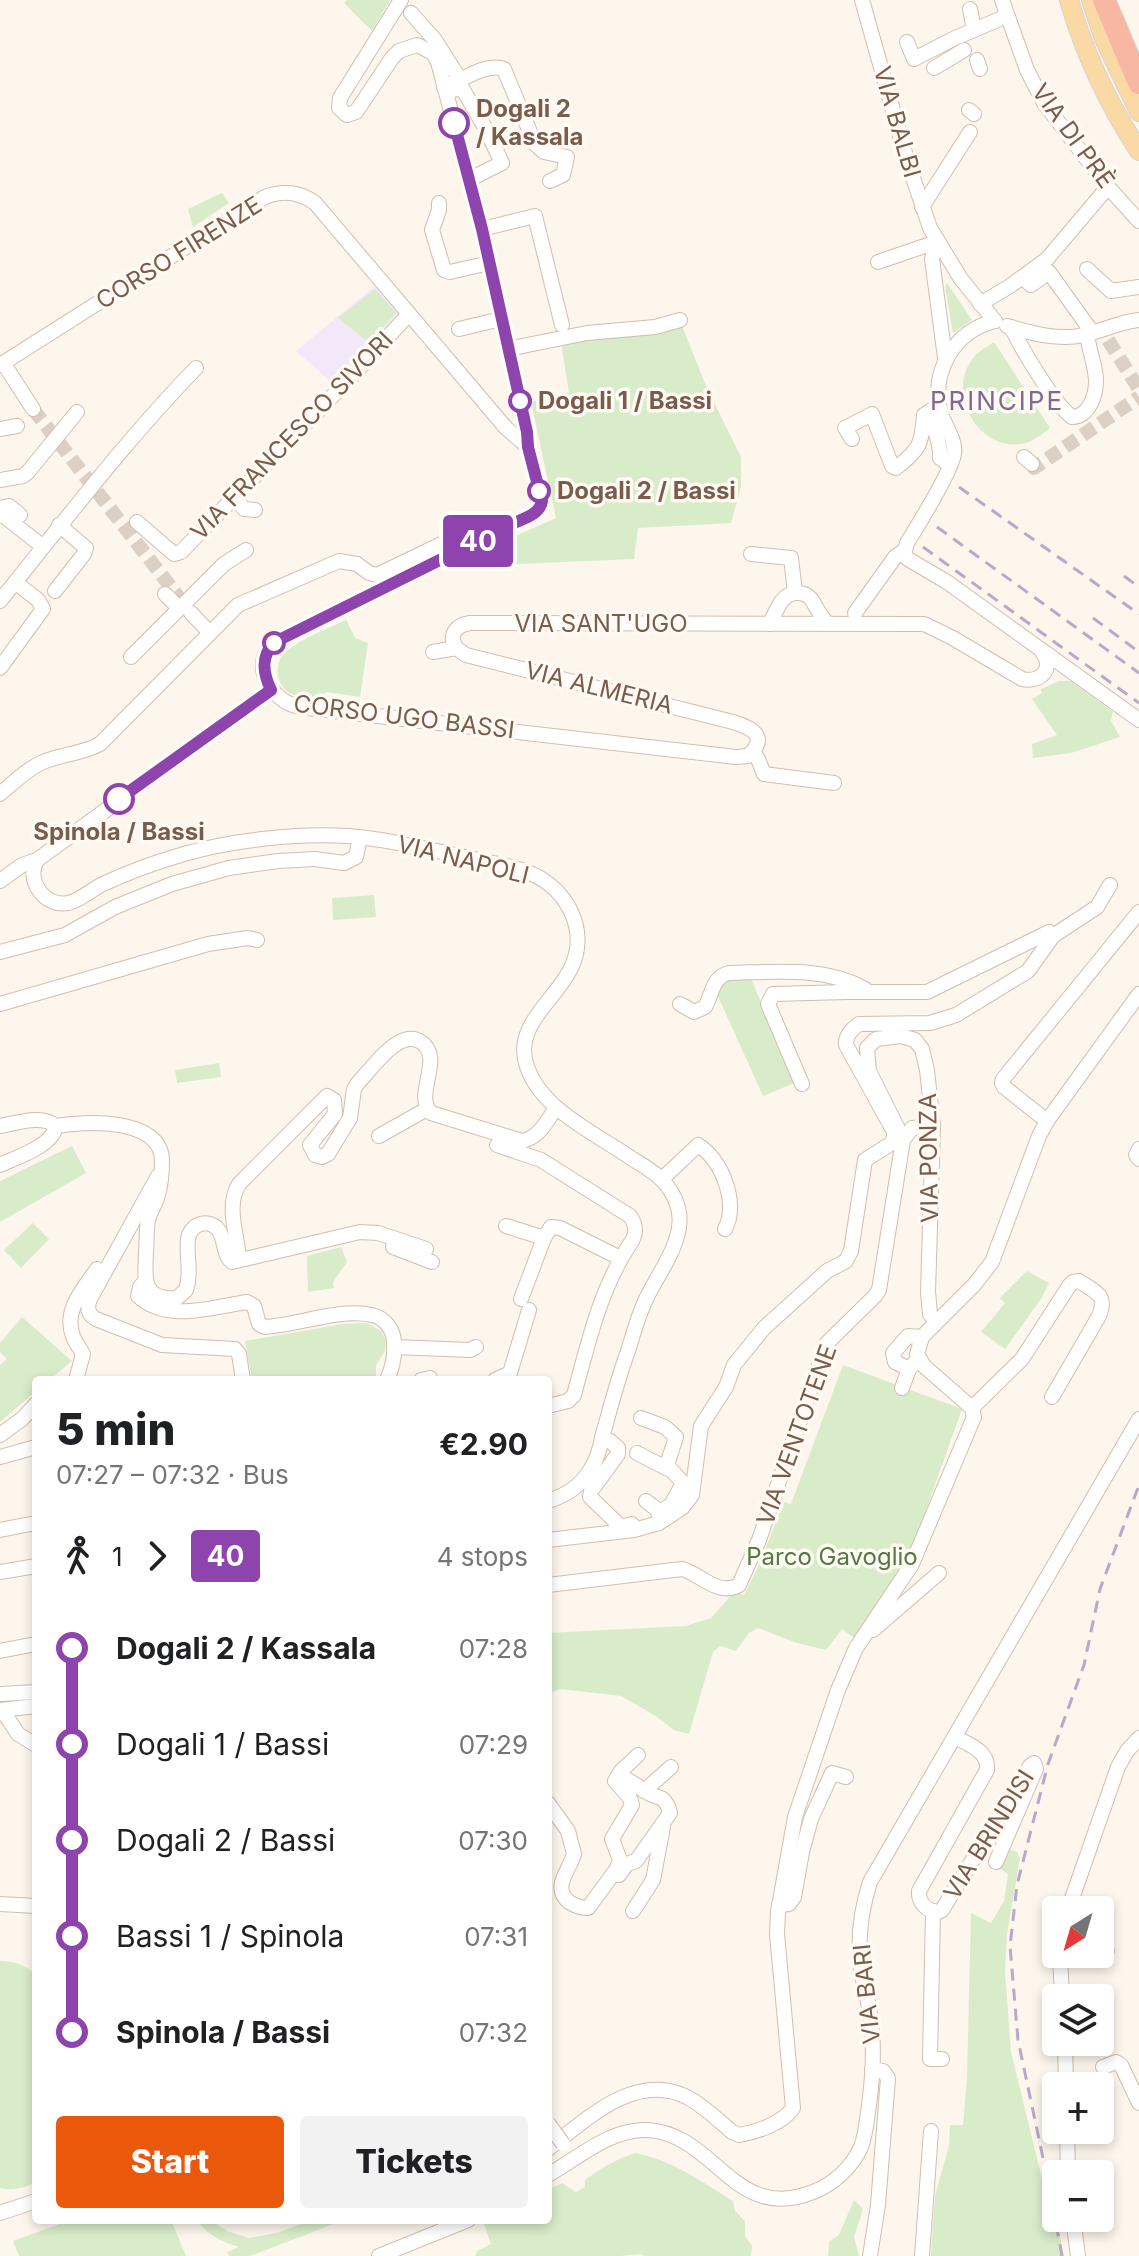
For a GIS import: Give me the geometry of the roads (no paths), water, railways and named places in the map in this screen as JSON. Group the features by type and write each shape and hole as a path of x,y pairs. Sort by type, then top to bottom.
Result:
{"highway":[{"path":"1104,0 1139,83"},
{"path":"1117,0 1139,53"}],"main road":[{"path":"1069,0 1095,69 1139,151"},
{"path":"1091,0 1104,39 1139,112"}],"street":[{"path":"401,0 340,98 339,108 347,115 356,112 399,51 417,45 433,53 438,62 482,229 528,447"},
{"name":"VIA BALBI","path":"862,0 922,207 936,242 995,321"},
{"name":"VIA DI PRÈ","path":"1002,0 1027,70 1044,103 1108,187 1139,221"},
{"path":"970,9 974,30"},
{"path":"411,13 435,40 461,81"},
{"path":"907,42 914,59 1007,16"},
{"path":"934,68 964,50"},
{"path":"445,90 491,67 504,69 535,144 544,152 567,157 563,175 550,181"},
{"path":"445,90 462,88 502,163 468,180"},
{"path":"922,207 970,132"},
{"path":"980,304 1047,259 1108,187"},
{"name":"CORSO FIRENZE","path":"2,364 265,197 278,193 304,196 315,203 506,428 528,447"},
{"path":"439,203 432,230 444,270 450,272 489,263"},
{"path":"482,229 535,216 562,325"},
{"path":"878,262 936,242"},
{"path":"855,613 895,557 904,551 954,453 951,435 941,412 939,391 945,358 932,259 936,242"},
{"path":"1087,269 1111,291 1139,287"},
{"path":"1011,327 1057,403 1072,417 1087,411 1096,390 1096,372 1089,349 1090,333 1049,272 1031,285 1023,278"},
{"name":"VIA FRANCESCO SIVORI","path":"137,522 174,554 181,552 409,314"},
{"path":"459,329 501,319"},
{"path":"508,349 587,333 655,327 680,320"},
{"path":"945,358 967,335 995,321 1067,337 1139,320"},
{"path":"2,364 33,409"},
{"path":"0,601 142,425 196,368"},
{"path":"852,439 845,428 872,414 894,468 917,450 924,415 928,411 933,414 932,424 940,458 950,465"},
{"path":"0,480 26,474 77,412"},
{"path":"0,429 17,426"},
{"name":"CORSO UGO BASSI","path":"528,447 542,501 535,513 275,642 267,649 264,661 265,676 271,690 285,702 299,707 736,757 753,752"},
{"path":"237,496 244,509 255,510"},
{"path":"0,508 9,506 20,515"},
{"path":"0,516 42,546"},
{"path":"55,591 86,551 59,525"},
{"path":"0,794 44,762 100,744 238,605 339,561 352,563 377,575 456,537 461,539 465,548"},
{"path":"131,657 185,611 224,564 246,550"},
{"path":"904,551 908,559 947,582 1139,720"},
{"path":"751,554 791,558 795,592"},
{"path":"0,668 43,609 38,600 15,582"},
{"path":"795,592 811,597 819,615 827,623"},
{"path":"769,624 783,600 795,592"},
{"path":"165,594 210,633"},
{"name":"VIA SANT'UGO","path":"456,648 454,632 470,623 769,624"},
{"path":"769,624 900,623 932,627 1027,681 1038,678 1047,668 1047,659 1042,652"},
{"path":"433,652 456,648"},
{"name":"VIA ALMERIA","path":"456,648 466,655 743,725 754,731 758,738 753,752"},
{"path":"0,881 22,865 37,860 271,690"},
{"path":"753,752 764,774 834,783"},
{"name":"VIA NAPOLI","path":"37,860 33,874 40,892 55,902 70,903 138,869 216,847 291,837 360,838 528,872 553,888 572,908 577,929 574,961 569,973 533,1021 524,1059 538,1090 556,1108 662,1179 676,1200 681,1221 669,1258 646,1298 614,1392 594,1464 584,1479 566,1494 552,1499"},
{"path":"0,952 65,935 115,907 157,889 229,868 315,859 349,862 356,857 360,838"},
{"name":"VIA PONZA","path":"936,1322 930,1314 928,1292 933,1126 921,1046 905,1037 876,1039 867,1048 867,1065 897,1127 895,1130 891,1129 846,1045 846,1039 851,1031 862,1024 930,1023 956,1015 1028,971 1053,936 1097,907 1110,885"},
{"path":"1047,1121 1004,1087 1002,1081 1139,912"},
{"path":"802,1084 783,1024 768,1004 773,994 927,992 1049,932 1053,936"},
{"path":"0,1004 208,944 248,938 257,940"},
{"path":"680,1004 694,1012 703,1008 716,980 729,973 817,973 842,979 871,992"},
{"path":"902,1388 914,1364 922,1337 974,1285 992,1262 1047,1121 1139,995"},
{"path":"239,1260 233,1208 239,1184 327,1096 334,1100 335,1114 310,1147 317,1157 328,1154 350,1118 357,1084 392,1047 405,1038 418,1040 429,1052 424,1100 436,1124 541,1160 630,1216 635,1224 635,1234 620,1258 591,1337 574,1395 568,1401 552,1405"},
{"path":"379,1136 430,1111 522,1141 537,1135 556,1108"},
{"path":"0,1126 40,1119 56,1126 83,1123 116,1125 138,1130 150,1137 159,1148 162,1168 158,1196 148,1220 145,1281 150,1290 162,1297 177,1298 184,1294 189,1280 189,1237 192,1229 201,1223 212,1224 221,1233 232,1262 360,1232 378,1233 429,1256"},
{"path":"0,1165 46,1143 54,1135 56,1126"},
{"name":"VIA VENTOTENE","path":"552,1585 682,1569 717,1587 732,1589 739,1585 759,1540 826,1344 879,1290 903,1140 912,1128 933,1126"},
{"path":"552,1538 634,1530 659,1523 682,1508 692,1495 701,1426 726,1387 734,1365 764,1328 827,1271 846,1261 851,1251 866,1159 892,1143 897,1127"},
{"path":"662,1179 696,1147 701,1146 708,1151 726,1186 730,1220 725,1229"},
{"path":"1139,1149 1136,1155 1139,1159"},
{"path":"162,1168 90,1299 89,1313 96,1319 162,1345 235,1349 242,1376"},
{"path":"77,1376 83,1354 72,1334 71,1314 75,1300 98,1268 142,1192 153,1183"},
{"path":"506,1226 544,1238"},
{"path":"507,1376 544,1238 550,1229 558,1227 620,1258"},
{"path":"145,1281 138,1296 152,1306 174,1312 247,1302 254,1306 259,1324 265,1327 343,1315 373,1315 385,1322 393,1335 392,1367 389,1376"},
{"path":"972,1408 1022,1359 1069,1286 1079,1281 1100,1295 1103,1305 1061,1388"},
{"path":"579,2156 555,2147 605,2106 627,2095 646,2091 685,2096 735,2134 748,2133 779,2121 789,2115 793,2108 777,1934 779,1905 795,1817 847,1668 867,1629 912,1564 973,1420 972,1408 932,1374 914,1364 895,1362 893,1353 908,1336 922,1337"},
{"path":"394,1347 470,1350 476,1347"},
{"path":"0,1435 32,1408"},
{"path":"552,1537 621,1527 671,1505 683,1483 667,1465 676,1437 646,1415"},
{"name":"VIA BARI","path":"552,2173 608,2139 641,2130 673,2135 691,2144 730,2179 757,2194 780,2198 809,2194 827,2185 852,2162 860,2147 867,2118 872,2069 871,2015 860,1959 865,1898 874,1874 1139,1419"},
{"name":"VIA NAPOLI","path":"602,1438 615,1445 618,1454 591,1491 590,1497 621,1527"},
{"path":"0,1457 32,1448"},
{"path":"637,1453 670,1470"},
{"path":"646,1501 660,1512"},
{"path":"0,1530 32,1524"},
{"path":"0,1572 32,1567"},
{"path":"867,1629 874,1630 939,1573"},
{"path":"0,1651 32,1645"},
{"path":"0,1694 32,1692"},
{"path":"32,1706 1,1710 21,1738 32,1743"},
{"name":"VIA BRINDISI","path":"955,1737 985,1757 987,1770 919,1891 921,1902 933,1911 942,1910 1034,1763 1036,1769 996,1862"},
{"path":"1073,1896 1118,1767 1139,1738"},
{"path":"552,1809 568,1831 574,1854 561,1881 561,1888 565,1898 573,1904 588,1908 620,1860 612,1839 632,1805 630,1798 615,1781 638,1755"},
{"path":"644,1791 671,1767"},
{"path":"779,1905 789,1904 794,1897 811,1819 832,1773 846,1777"},
{"path":"596,1906 627,1864 636,1861 670,1813 663,1799 620,1775"},
{"path":"633,1911 653,1880 664,1822"},
{"path":"0,1904 32,1906"},
{"name":"VIA BRINDISI","path":"933,1911 930,2059 942,2059"},
{"path":"1103,2067 1116,2062 1121,2065 1139,2103"},
{"path":"870,2256 878,2205 888,2078 883,2071 872,2069"},
{"path":"922,2256 931,2131"},
{"path":"0,2213 32,2202"},
{"path":"379,2256 458,2224"},
{"path":"1075,2232 1078,2256"}],"tunnel":[{"path":"1108,340 1139,389"},
{"path":"1032,464 1034,468 1139,397"},
{"path":"33,409 191,613"}],"railway":[{"path":"959,487 1139,614"},
{"path":"937,527 1139,673"},
{"path":"923,547 1139,703"},
{"path":"1124,576 1139,587"},
{"path":"1093,618 1139,652"},
{"path":"1062,2256 1018,2040 1010,1946 1017,1885 1048,1764 1084,1665 1100,1589 1139,1485"}],"place":[{"name":"Dogali 2 / Kassala","path":"454,123"},
{"name":"Dogali 1 / Bassi","path":"520,401"},
{"name":"Dogali 2 / Bassi","path":"539,491"},
{"name":"Spinola / Bassi","path":"119,799"}],"district":[{"name":"PRINCIPE","path":"997,401"}],"park label":[{"name":"Parco Gavoglio","path":"832,1557"}]}
